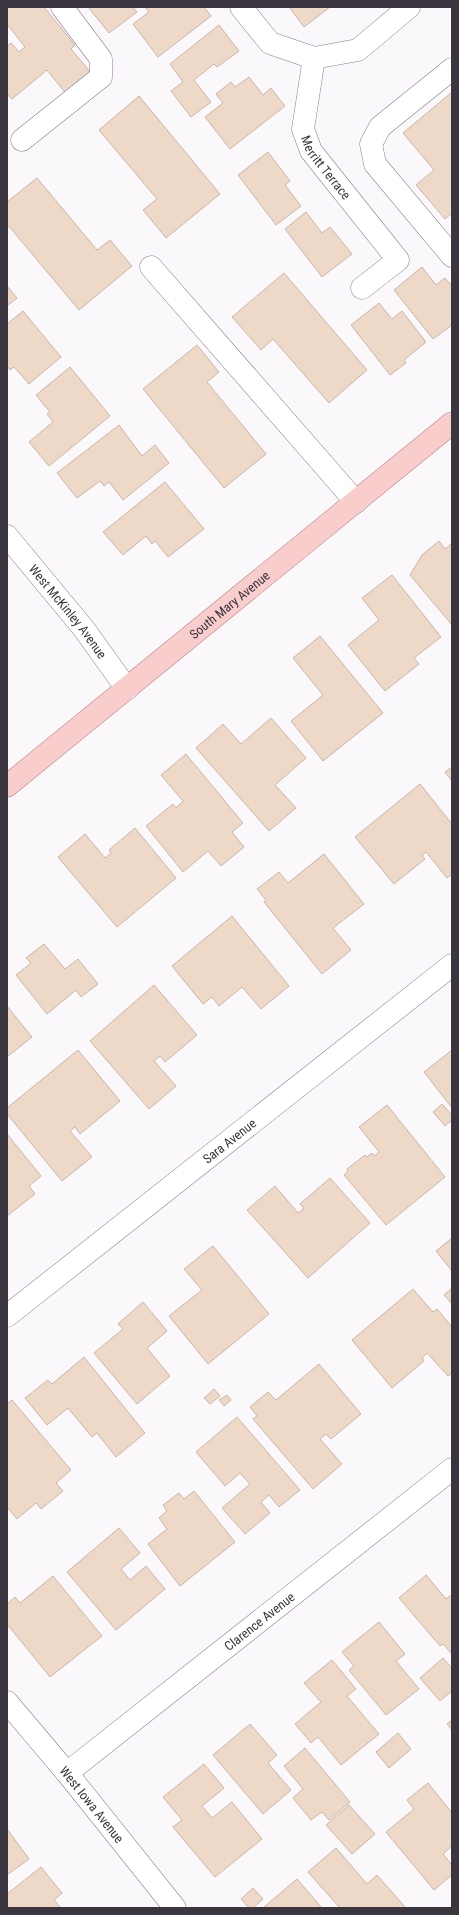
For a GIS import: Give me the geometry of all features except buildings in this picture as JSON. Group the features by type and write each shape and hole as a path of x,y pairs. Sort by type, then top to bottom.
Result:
{"main road":[{"name":"South Mary Avenue","path":"7,786 452,423"}],"street":[{"path":"22,140 101,77 101,59 62,7"},
{"path":"241,7 270,43 314,58 358,50 409,7"},
{"name":"Merritt Terrace","path":"314,58 303,129 311,151 398,260 362,288"},
{"path":"452,69 380,127 371,144 375,164 452,256"},
{"path":"151,266 356,502"},
{"name":"West McKinley Avenue","path":"7,536 84,629 127,689"},
{"name":"Sara Avenue","path":"7,1316 452,965"},
{"name":"Clarence Avenue","path":"66,1773 452,1469"},
{"name":"West Iowa Avenue","path":"7,1702 175,1908"}]}
